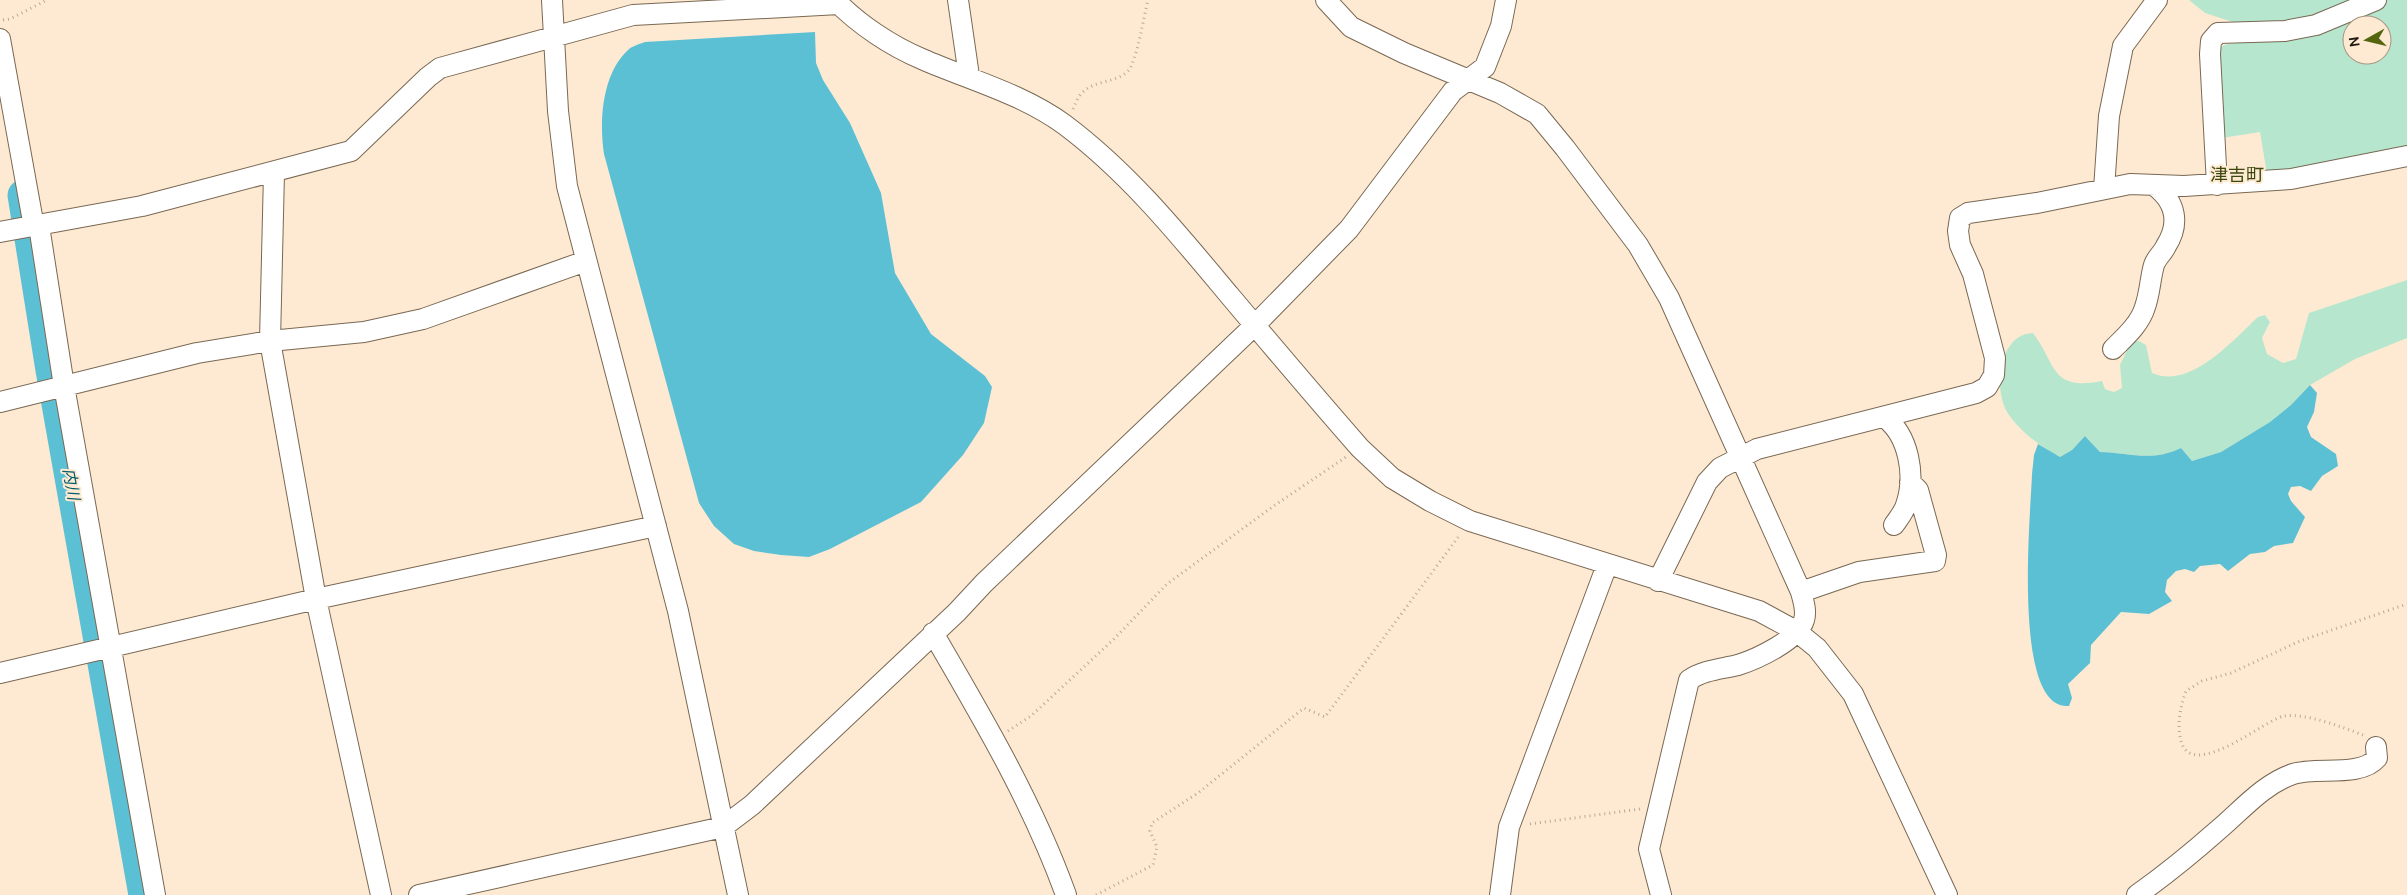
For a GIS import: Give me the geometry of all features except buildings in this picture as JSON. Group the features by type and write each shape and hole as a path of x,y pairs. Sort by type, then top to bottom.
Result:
{"street":[{"path":"552,0 562,150 567,186 678,611 738,895"},
{"path":"958,0 969,76"},
{"path":"1326,0 1352,27 1404,53 1469,78 1537,114 1638,245 1669,298 1801,592 1805,606 1804,620 1784,644 1740,664 1696,675 1690,680 1661,806 1649,849 1661,895"},
{"path":"419,895 723,827 752,805 957,612 984,582 1255,325 1348,229 1453,91 1485,66 1501,26 1506,0"},
{"path":"2104,189 2109,116 2123,46 2157,0"},
{"path":"2217,184 2210,54 2211,41 2218,33 2285,31 2316,25 2376,0"},
{"path":"24,228 142,206 350,152 428,77 440,68 633,15 837,2 894,45 922,59 969,76 1036,108 1064,125 1087,143 1145,198 1360,448 1392,478 1430,501 1470,521 1759,611 1796,631 1817,648 1853,694 1947,895"},
{"path":"0,39 24,228 102,648 155,895"},
{"path":"1658,581 1707,482 1720,468 1758,449 1976,393 1987,387 1994,375 1995,358 1973,274 1960,245 1958,231 1960,218 1968,213 2037,204 2130,184 2155,186 2291,180 2407,156"},
{"path":"274,173 270,342 316,600 381,895"},
{"path":"2113,349 2133,329 2145,309 2154,263 2174,232 2174,213 2170,202 2164,192 2155,186"},
{"path":"0,402 197,353 270,342 364,332 423,319 586,261"},
{"path":"1884,417 1894,424 1901,435 1910,472 1906,507 1894,525"},
{"path":"1801,592 1859,572 1935,561 1936,555 1918,490 1910,482"},
{"path":"0,673 316,600 656,526"},
{"path":"1500,895 1509,827 1607,565"},
{"path":"933,633 995,740 1057,869 1066,895"},
{"path":"2137,895 2170,871 2241,808 2276,783 2292,774 2371,765 2376,758 2376,747"}],"path":[{"path":"0,20 10,19 47,0"},
{"path":"1064,125 1081,93 1089,87 1121,76 1129,70 1134,60 1148,0"},
{"path":"995,740 1031,716 1113,640 1174,578 1274,505 1360,448"},
{"path":"1096,895 1153,865 1157,847 1150,831 1152,823 1198,793 1304,708 1326,717 1470,521"},
{"path":"2376,747 2370,738 2345,728 2301,717 2284,716 2271,721 2238,743 2214,752 2188,752 2183,746 2180,737 2180,709 2186,691 2202,681 2231,673 2300,642 2407,604"},
{"path":"1509,827 1661,806"}],"green space":[{"path":"2189,0 2407,0 2407,148 2267,174 2260,132 2222,138 2219,48 2227,44 2304,37 2242,25 2205,13"},
{"path":"2407,280 2407,338 2355,359 2310,385 2291,405 2270,422 2221,452 2192,461 2181,448 2151,456 2100,452 2085,436 2072,450 2060,457 2024,432 2007,412 2003,402 2000,390 2002,364 2006,352 2013,342 2022,336 2033,333 2057,373 2064,379 2085,383 2102,381 2105,389 2114,392 2122,388 2120,365 2131,342 2139,341 2146,345 2152,373 2166,376 2181,375 2210,360 2258,317 2265,315 2270,322 2262,338 2267,354 2283,363 2296,359 2309,313"}],"water":[{"path":"815,32 816,63 823,80 850,123 881,193 895,273 931,334 985,376 992,387 984,423 963,455 921,502 830,549 809,557 754,551 734,544 714,526 699,503 604,154 602,127 604,99 613,72 619,60 634,46 645,42"},
{"path":"2310,385 2317,393 2314,412 2307,427 2311,437 2336,454 2338,466 2322,476 2311,491 2300,486 2291,487 2288,494 2291,501 2305,517 2293,543 2274,546 2265,552 2250,554 2228,571 2220,564 2200,566 2194,572 2185,569 2176,571 2167,580 2165,592 2172,601 2149,614 2121,612 2091,645 2090,663 2068,684 2072,698 2069,706 2051,699 2039,677 2032,645 2028,606 2032,474 2034,455 2038,444 2060,457 2072,450 2085,436 2100,452 2151,456 2181,448 2192,461 2221,452 2270,422 2291,405"}],"waterway":[{"name":"内川","path":"23,195 51,370 144,895"}],"district":[{"name":"津吉町","path":"2237,174"}]}
